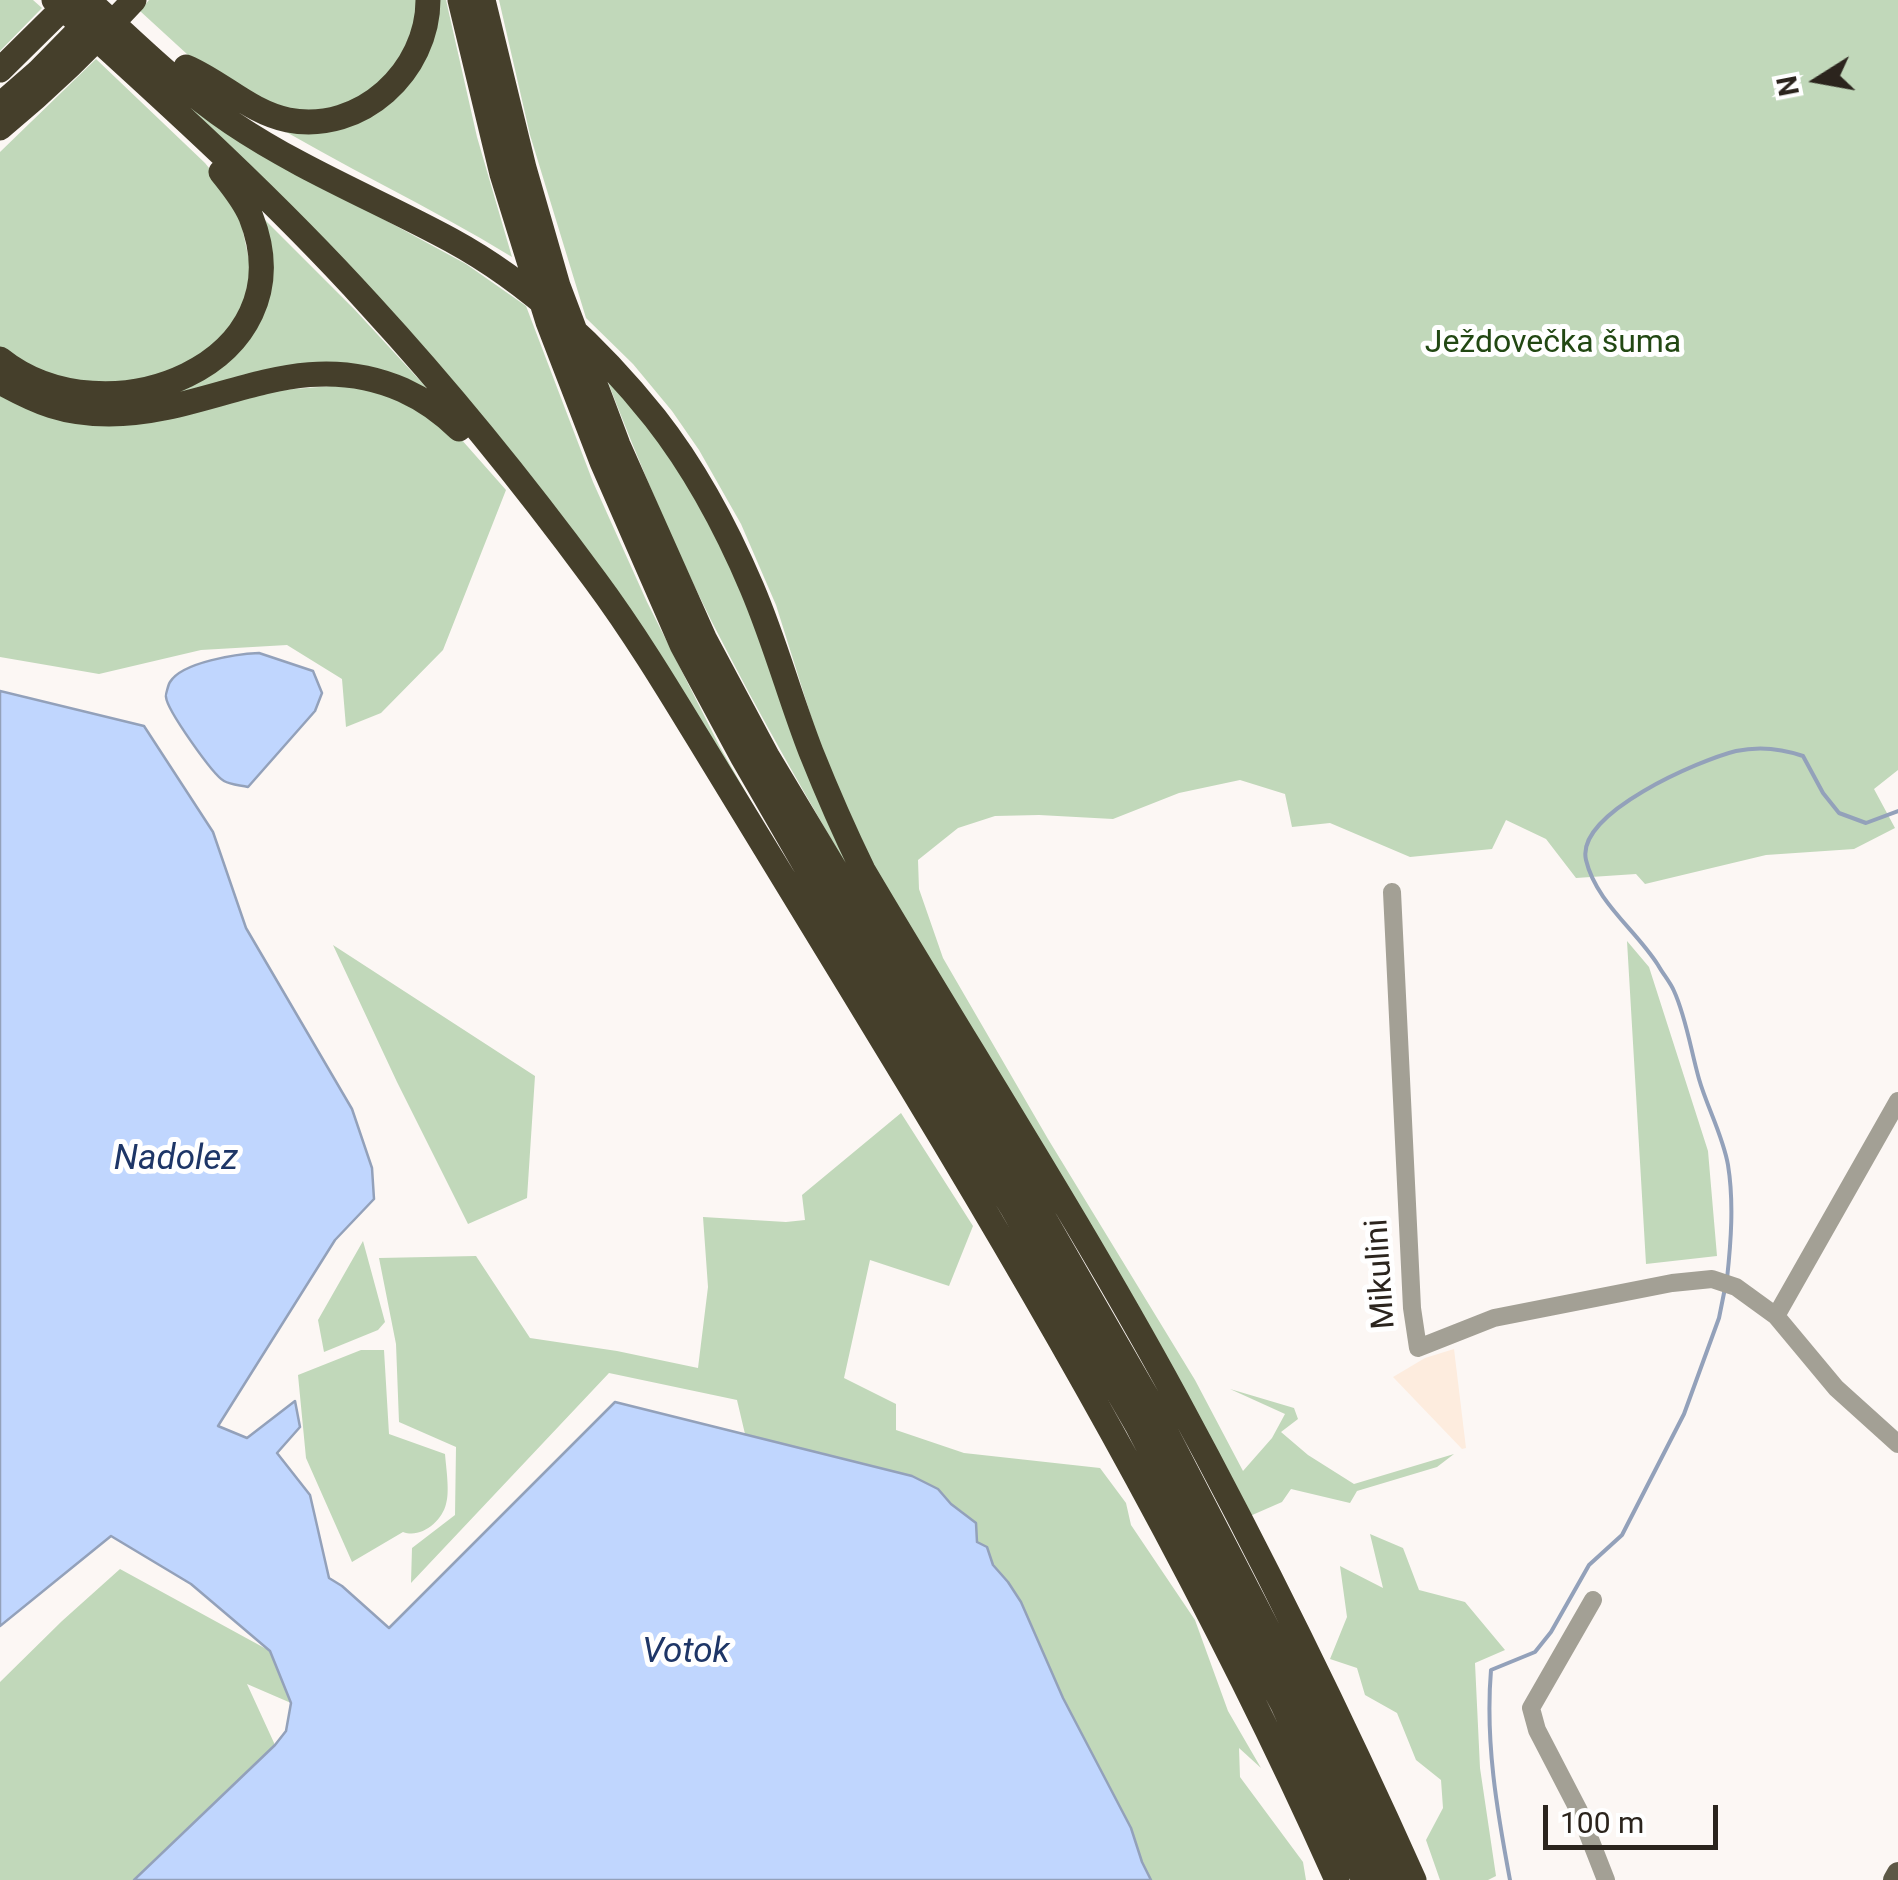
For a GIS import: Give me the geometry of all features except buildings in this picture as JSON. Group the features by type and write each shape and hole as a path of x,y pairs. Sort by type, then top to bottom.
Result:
{"highway":[{"path":"54,0 279,210 367,301 435,378 600,586 791,889 998,1231 1116,1436 1204,1603 1336,1880"},
{"path":"0,70 72,0"},
{"path":"88,0 192,94 234,124 454,242 521,287 604,359 656,419 718,516 752,589 811,751 863,870 1176,1399 1328,1694 1414,1880"},
{"path":"0,131 109,0 160,48 222,97 348,175 361,195"},
{"path":"0,105 41,86 101,37 134,0"},
{"path":"186,67 203,74 234,98 288,120 317,121 345,115 387,91 412,62 426,26 428,0"},
{"path":"460,0 502,174 548,322 602,462 682,645 817,886 1004,1193 1137,1425 1283,1705 1364,1880"},
{"path":"483,0 558,286 625,462 704,640 777,774 1033,1199 1155,1411 1308,1707 1388,1880"},
{"path":"0,358 48,386 112,395 165,385 204,366 222,352 247,319 256,298 260,253 250,213 216,166 214,148"},
{"path":"0,382 36,402 110,414 148,410 305,374 356,375 388,384 443,412 524,502 544,512"},
{"path":"1292,1782 1321,1880"}],"main road":[{"path":"1894,1880 1898,1873"}],"street":[{"name":"Mikulini","path":"1392,892 1412,1308 1418,1348 1494,1318 1672,1283 1712,1279 1736,1287 1776,1316"},
{"path":"1898,1101 1776,1316 1836,1388 1898,1444"},
{"path":"1593,1600 1530,1708 1537,1730 1580,1811 1606,1880"}],"shaded area":[{"path":"1454,1349 1466,1448 1462,1449 1393,1377 1425,1358"}],"green space":[{"path":"0,0 33,0 42,8 0,51"},
{"path":"149,0 421,0 421,8 392,78 332,111 290,112 200,66 140,11"},
{"path":"438,0 446,0 477,137 512,257 258,115 376,109"},
{"name":"Ježdovečka šuma","path":"499,0 1898,0 1898,770 1874,789 1895,828 1854,849 1766,855 1645,884 1636,874 1576,878 1546,839 1506,820 1492,849 1410,857 1330,823 1292,827 1285,794 1240,780 1179,793 1113,819 995,816 958,828 918,860 919,889 943,958 1195,1380 1243,1471 1272,1438 1285,1414 1230,1389 1294,1408 1298,1419 1281,1432 1308,1455 1354,1484 1454,1454 1437,1467 1357,1491 1350,1503 1291,1489 1282,1502 1250,1516 880,879 824,758 776,605 741,524 672,411 633,364 586,318 530,135"},
{"path":"117,40 363,208 466,264 526,306 593,482 647,602 761,819 630,611"},
{"path":"96,59 205,163 226,189 239,213 252,274 242,312 210,354 141,383 63,381 0,347 0,152"},
{"path":"261,216 436,398 406,380 133,402 204,376 269,254"},
{"path":"604,372 671,457 729,558 792,718 1168,1400 1309,1678 1098,1282 768,728 678,551"},
{"path":"319,381 392,393 453,430 506,490 443,650 381,713 346,727 342,679 287,645 201,650 99,674 0,657 0,392 25,406"},
{"path":"1627,941 1649,967 1708,1151 1717,1256 1646,1264"},
{"path":"333,945 535,1076 527,1198 468,1224"},
{"path":"901,1113 973,1226 949,1286 870,1260 844,1378 896,1404 896,1430 964,1453 1100,1468 1126,1503 1131,1525 1195,1620 1228,1711 1261,1768 1239,1748 1240,1777 1303,1862 1306,1880 1151,1880 1131,1828 1063,1698 1021,1602 993,1565 987,1547 977,1542 963,1512 938,1489 912,1476 745,1434 737,1400 609,1373 411,1583 412,1548 455,1515 456,1447 399,1422 396,1344 379,1258 476,1256 530,1338 698,1368 708,1287 703,1217 805,1220 802,1195"},
{"path":"363,1241 385,1322 378,1330 324,1352 318,1320"},
{"path":"361,1350 384,1350 389,1434 445,1454 448,1493 444,1510 430,1527 417,1533 403,1532 352,1562 306,1458 298,1375"},
{"path":"1370,1534 1403,1548 1419,1590 1465,1602 1505,1650 1475,1663 1480,1768 1496,1876 1488,1880 1440,1880 1426,1840 1443,1808 1441,1780 1416,1760 1397,1713 1365,1695 1357,1668 1330,1659 1347,1617 1340,1566 1383,1588"},
{"path":"120,1569 270,1651 291,1703 247,1684 275,1745 134,1880 0,1880 0,1682"}],"water":[{"path":"259,653 313,671 322,693 315,711 248,787 218,776 182,728 166,696 170,682 186,669 224,657"},
{"path":"0,691 144,726 213,832 246,928 352,1109 372,1168 374,1199 335,1240 218,1426 247,1438 295,1401 300,1427 277,1453 310,1495 329,1578 389,1628 615,1402 912,1476 938,1489 976,1523 977,1542 987,1547 993,1565 1021,1602 1063,1698 1131,1828 1151,1880 134,1880 275,1745 286,1731 291,1703 270,1651 191,1584 111,1536 0,1626"}],"waterway":[{"path":"1727,1279 1731,1222 1728,1165 1699,1079 1682,1012 1658,965 1598,889 1586,860 1588,842 1600,824 1643,791 1696,765 1745,749 1771,749 1803,756 1839,813 1866,823 1898,811"},
{"path":"1510,1880 1491,1749 1491,1670 1535,1652 1551,1632 1589,1565 1622,1535 1684,1414 1719,1318 1725,1288"}],"water label":[{"name":"Nadolez","path":"176,1160"},
{"name":"Votok","path":"686,1653"}]}
